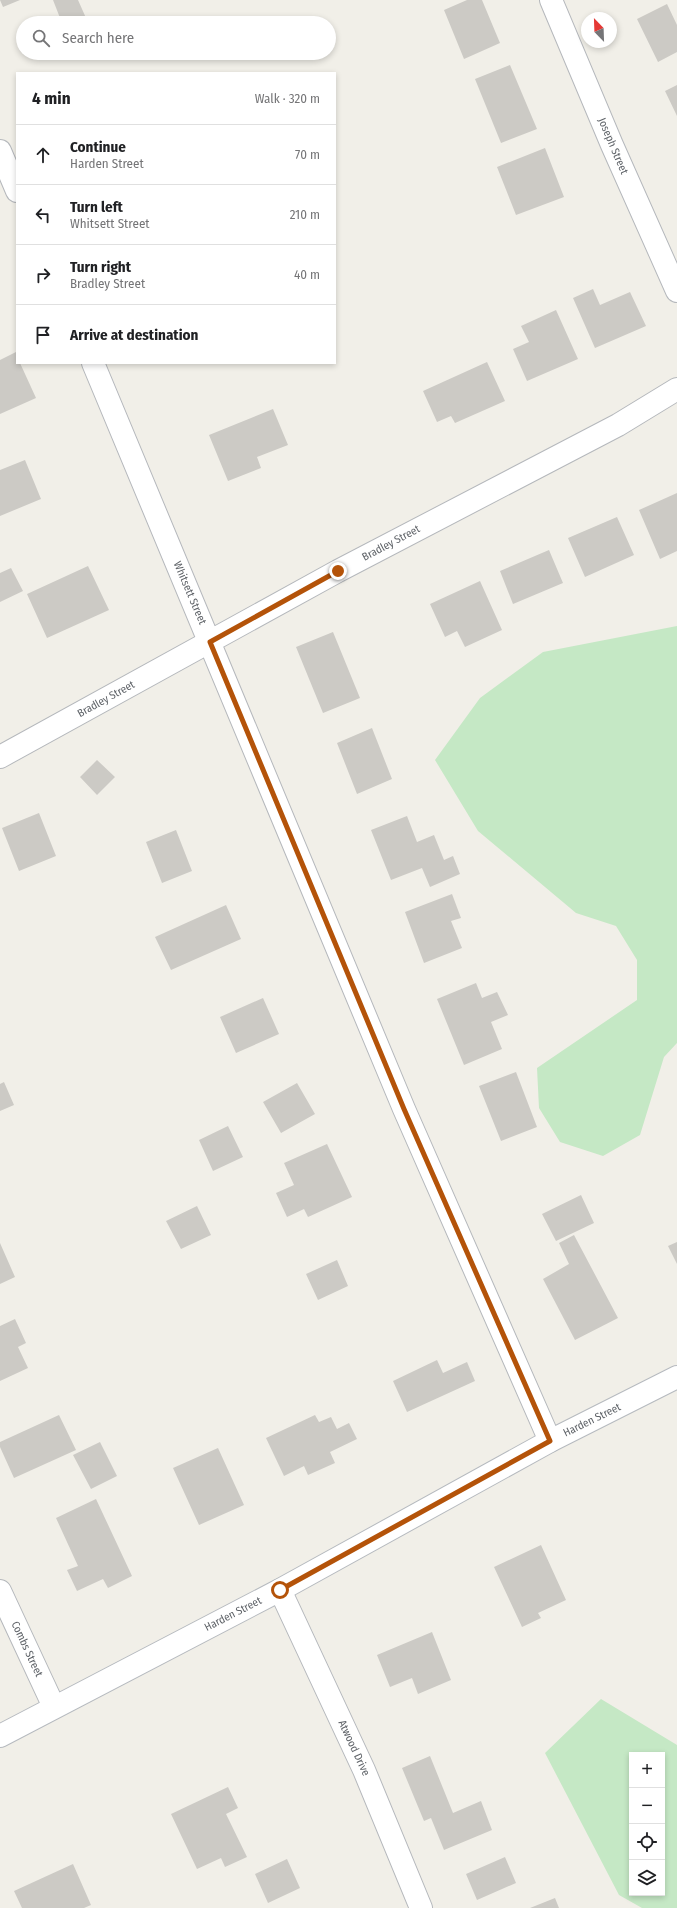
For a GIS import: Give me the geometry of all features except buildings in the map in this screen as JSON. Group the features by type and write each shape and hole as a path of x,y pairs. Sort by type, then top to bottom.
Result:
{"street":[{"name":"Joseph Street","path":"551,0 612,145 677,291"},
{"path":"0,151 16,188"},
{"name":"Whitsett Street","path":"93,364 404,1109 550,1441"},
{"name":"Bradley Street","path":"0,757 338,571 618,425 677,389"},
{"name":"Harden Street","path":"0,1736 280,1590 550,1441 677,1377"},
{"name":"Atwood Drive","path":"280,1590 364,1770 421,1908"},
{"name":"Combs Street","path":"0,1591 54,1707"}],"green space":[{"path":"677,626 677,1043 664,1057 640,1135 603,1156 560,1142 539,1108 537,1068 637,1000 637,960 616,926 576,913 478,831 435,760 480,698 543,652"},
{"path":"601,1699 677,1745 677,1908 642,1908 619,1895 545,1753"}],"route":[{"path":"280,1590 550,1441 404,1109 210,642 338,571"}]}
